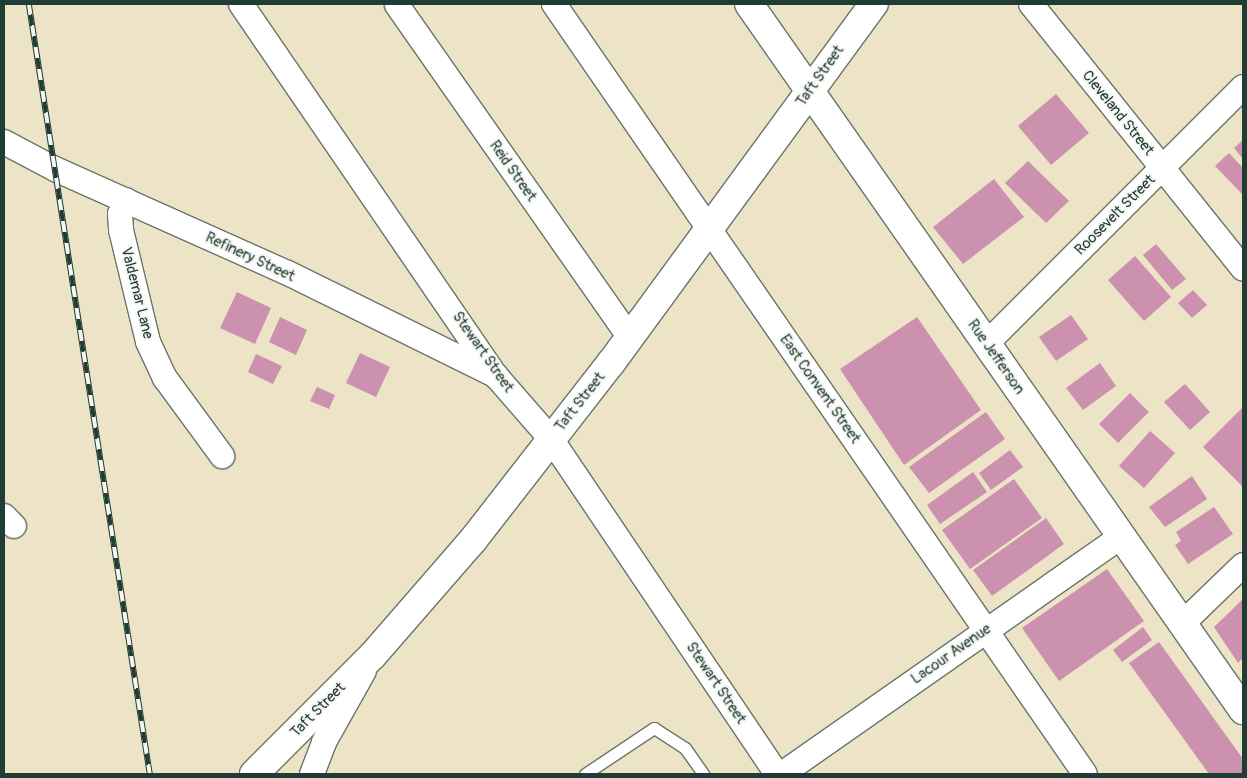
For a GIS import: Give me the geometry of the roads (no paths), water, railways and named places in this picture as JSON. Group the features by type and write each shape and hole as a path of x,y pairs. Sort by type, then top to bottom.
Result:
{"street":[{"name":"Stewart Street","path":"241,4 496,376 551,439 777,774"},
{"name":"East Convent Street","path":"554,4 1085,774"},
{"name":"Rue Jefferson","path":"749,4 1243,710"},
{"name":"Taft Street","path":"254,774 373,655 474,540 630,338 874,4"},
{"name":"Cleveland Street","path":"1031,4 1243,269"},
{"name":"Reid Street","path":"396,5 630,338"},
{"name":"Roosevelt Street","path":"987,343 1243,87"},
{"name":"Refinery Street","path":"4,142 55,169 288,273 496,376"},
{"name":"Valdemar Lane","path":"126,200 120,214 121,230 148,342 165,378 222,456"},
{"name":"Lacour Avenue","path":"782,774 1122,536"},
{"path":"1183,623 1243,565"},
{"path":"312,774 324,742 373,655"}],"lane":[{"path":"585,774 654,728 685,748 703,774"}],"railway":[{"path":"29,4 150,774"}]}
